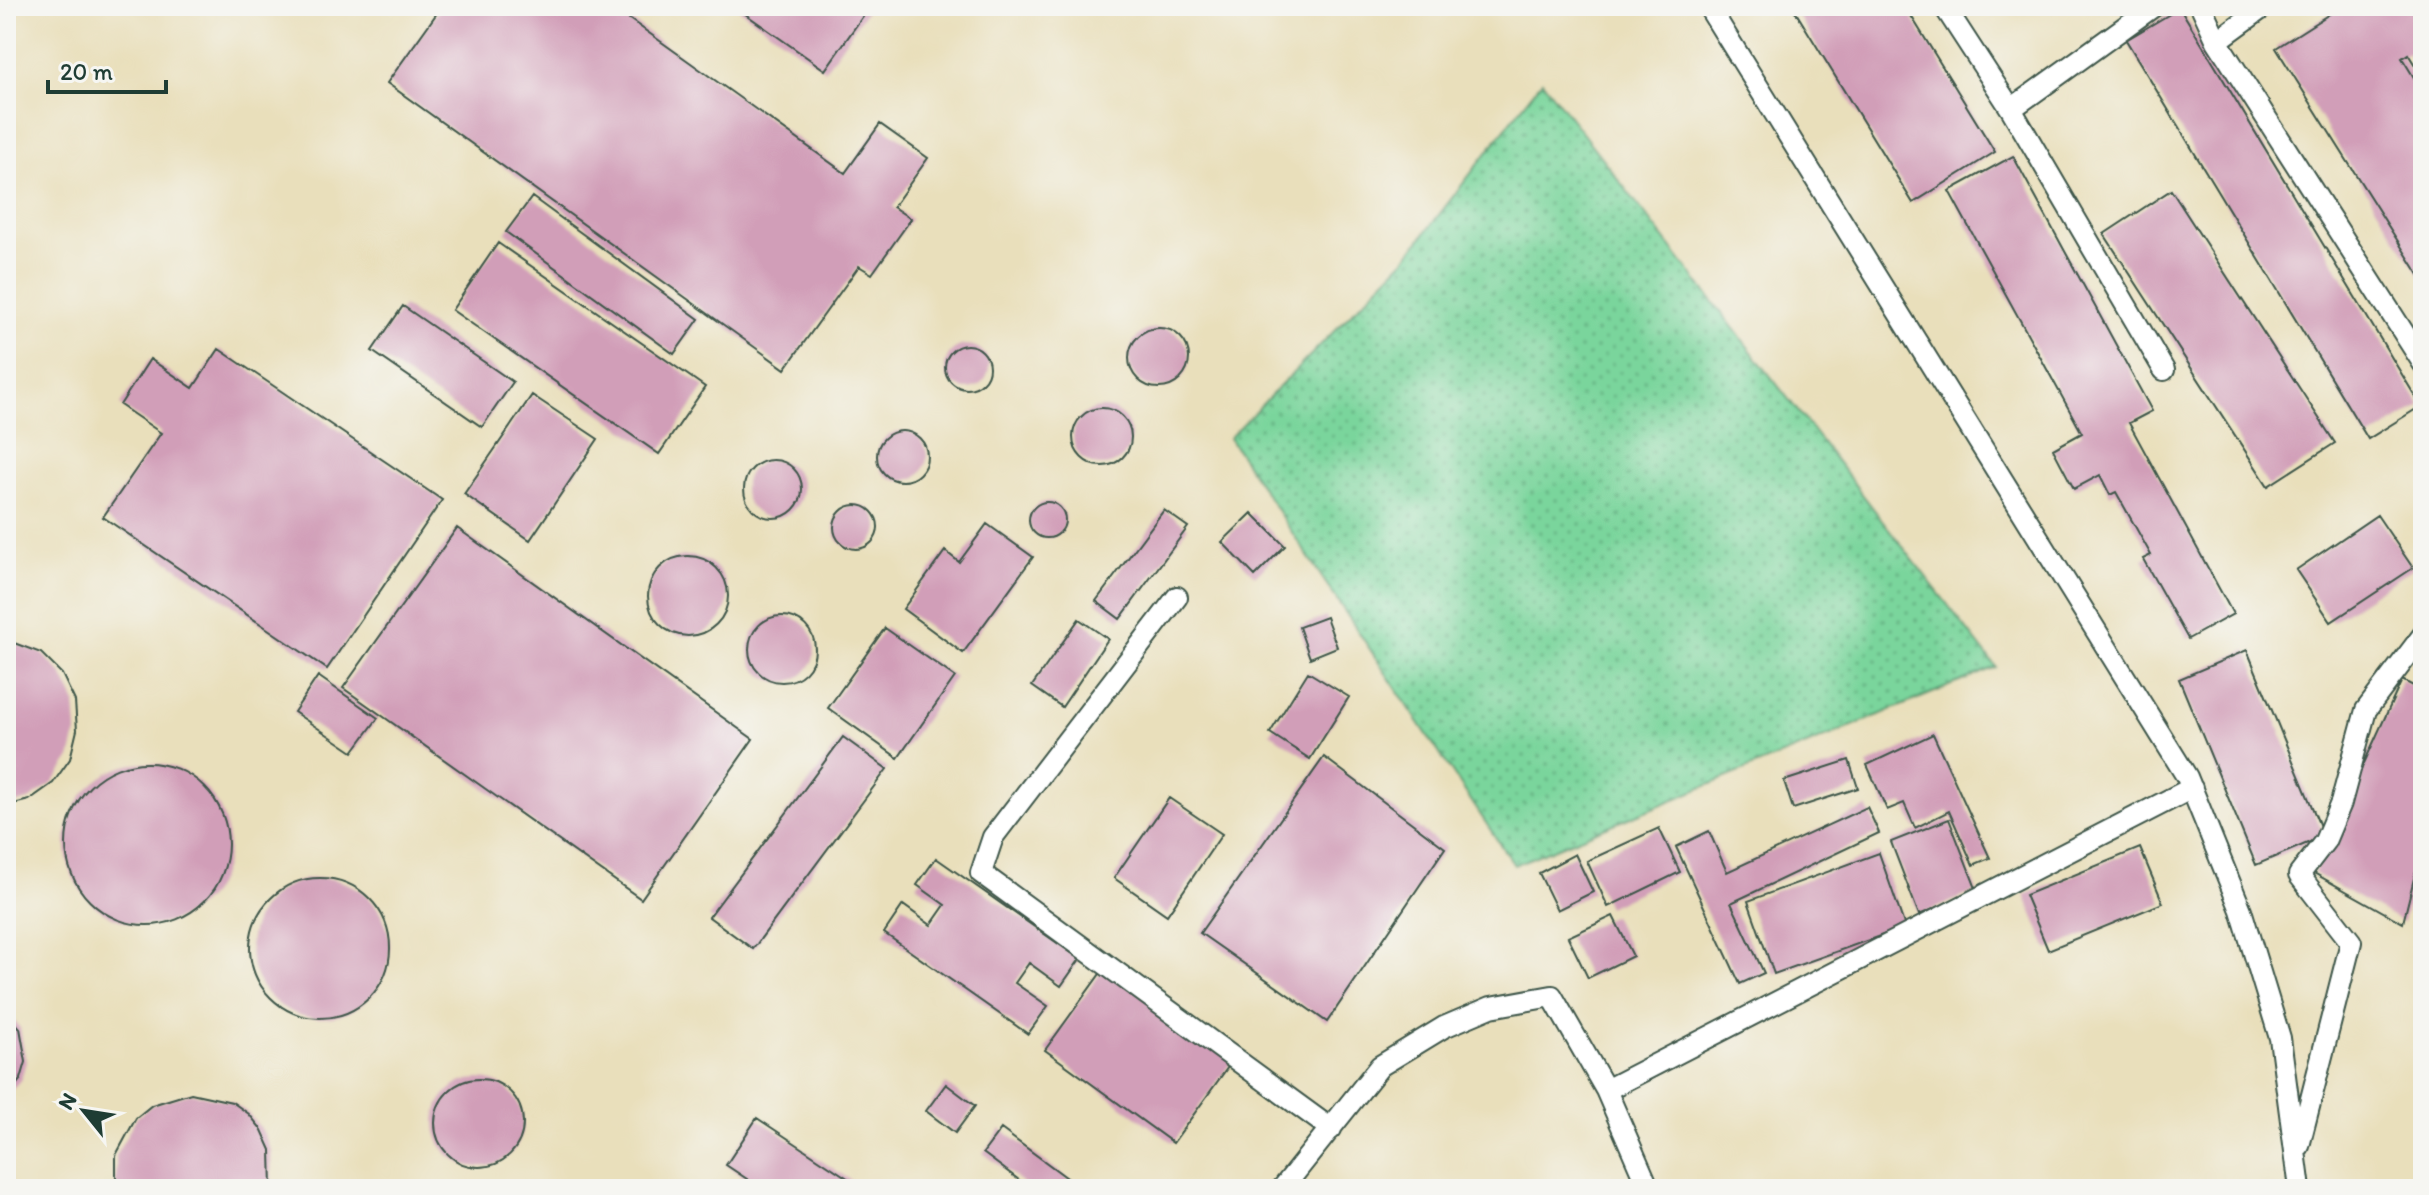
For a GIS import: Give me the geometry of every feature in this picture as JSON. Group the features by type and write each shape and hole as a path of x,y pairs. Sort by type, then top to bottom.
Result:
{"lane":[{"path":"1708,6 2192,788 2241,910 2280,1038 2300,1189"},
{"path":"1944,6 2011,109 2164,370"},
{"path":"2011,109 2154,6"},
{"path":"2201,6 2217,41 2423,363"},
{"path":"2217,41 2265,6"},
{"path":"1177,597 993,837 981,873 1331,1129"},
{"path":"2296,1157 2351,942 2299,875 2325,841 2341,803 2366,710 2423,635"},
{"path":"1606,1090 2192,788"},
{"path":"1282,1189 1380,1066 1444,1027 1491,1007 1552,996 1606,1090 1649,1189"}],"green space":[{"path":"1542,81 1996,667 1514,865 1229,438 1405,259"}],"building":[{"path":"442,6 611,6 845,173 880,124 928,158 893,207 911,219 872,274 859,266 785,369 387,83"},
{"path":"734,6 870,6 825,70"},
{"path":"1792,6 1905,6 1995,152 1913,203"},
{"path":"2342,6 2423,6 2423,78 2408,54 2402,58 2423,92 2423,281 2276,48"},
{"path":"2180,8 2421,406 2368,439 2126,40"},
{"path":"2013,156 2152,411 2129,423 2233,614 2188,639 2143,559 2151,555 2116,492 2110,495 2100,475 2074,489 2053,449 2082,433 1949,191"},
{"path":"2171,190 2335,443 2268,486 2104,234"},
{"path":"532,197 699,319 674,354 506,232"},
{"path":"498,243 705,387 659,454 452,310"},
{"path":"403,306 513,382 482,427 372,351"},
{"path":"1159,328 1180,337 1189,358 1180,379 1159,388 1138,379 1129,358 1138,337"},
{"path":"967,345 983,351 989,367 983,383 967,389 951,383 945,367 951,351"},
{"path":"219,349 442,500 327,669 103,517 161,433 120,405 150,359 193,388"},
{"path":"532,395 598,439 530,540 464,494"},
{"path":"1102,408 1113,410 1122,417 1129,426 1129,448 1122,457 1113,464 1102,466 1091,464 1082,457 1075,448 1073,437 1075,426 1082,417 1091,410"},
{"path":"902,431 919,439 927,456 919,473 902,481 885,473 877,456 885,439"},
{"path":"773,460 784,462 793,469 800,478 800,500 793,509 784,516 773,518 762,516 753,509 746,500 744,489 746,478 753,469 762,462"},
{"path":"1047,502 1060,507 1065,520 1060,533 1047,538 1034,533 1029,520 1034,507"},
{"path":"856,505 871,512 878,527 871,542 856,549 841,542 834,527 841,512"},
{"path":"1164,510 1188,527 1120,619 1096,601"},
{"path":"1252,513 1285,546 1255,576 1222,542"},
{"path":"2377,515 2413,568 2331,622 2296,570"},
{"path":"987,524 1033,557 963,653 903,609 945,551 959,562"},
{"path":"457,528 753,739 641,899 343,688"},
{"path":"688,556 703,559 716,568 725,581 728,596 725,611 716,624 703,633 688,636 673,633 660,624 651,611 648,596 651,581 660,568 673,559"},
{"path":"782,616 795,619 805,626 812,636 815,649 812,662 805,672 795,679 782,682 769,679 759,672 752,662 749,649 752,636 759,626 769,619"},
{"path":"1326,617 1337,647 1310,658 1299,627"},
{"path":"1079,619 1108,639 1062,707 1032,686"},
{"path":"885,628 955,677 898,758 828,708"},
{"path":"6,640 41,653 62,674 75,701 77,730 70,759 53,783 29,800 6,806"},
{"path":"2247,650 2324,836 2256,865 2179,679"},
{"path":"1308,672 1349,697 1310,759 1270,733"},
{"path":"318,676 378,718 353,752 294,712"},
{"path":"2402,680 2423,691 2423,842 2403,923 2314,873"},
{"path":"1933,734 1990,858 1973,865 1949,811 1915,828 1904,803 1887,810 1867,765"},
{"path":"843,737 887,769 753,949 709,917"},
{"path":"1324,757 1445,848 1327,1022 1200,933"},
{"path":"1849,760 1858,788 1793,809 1784,781"},
{"path":"147,763 178,769 204,787 222,813 228,844 222,875 204,901 178,919 147,925 116,919 90,901 72,875 66,844 72,813 90,787 116,769"},
{"path":"1169,798 1222,834 1167,915 1114,878"},
{"path":"1867,807 1879,833 1731,903 1764,973 1740,984 1676,847 1709,831 1727,872"},
{"path":"1949,819 1977,891 1919,915 1891,842"},
{"path":"1659,828 1680,872 1608,907 1587,861"},
{"path":"2140,848 2163,903 2048,950 2025,895"},
{"path":"1879,853 1905,927 1774,974 1748,901"},
{"path":"1575,854 1593,892 1557,910 1539,873"},
{"path":"936,858 1080,959 1061,986 1029,963 1015,983 1048,1006 1028,1034 884,933 903,905 931,925 945,905 917,885"},
{"path":"320,878 347,884 369,899 384,921 390,948 384,975 369,997 347,1012 320,1018 293,1012 271,997 256,975 250,948 256,921 271,899 293,884"},
{"path":"1613,916 1633,956 1588,978 1568,937"},
{"path":"1105,967 1233,1060 1173,1143 1045,1050"},
{"path":"6,1012 20,1028 26,1062 21,1079 6,1097"},
{"path":"479,1079 504,1086 516,1098 523,1123 516,1148 504,1160 479,1167 454,1160 442,1148 435,1123 442,1098 454,1086"},
{"path":"946,1084 975,1106 955,1133 926,1111"},
{"path":"191,1093 232,1102 249,1114 262,1130 271,1150 272,1189 116,1189 116,1155 136,1118 152,1105"},
{"path":"757,1118 864,1189 762,1189 726,1165"},
{"path":"1001,1129 1082,1189 1031,1189 983,1153"}]}
